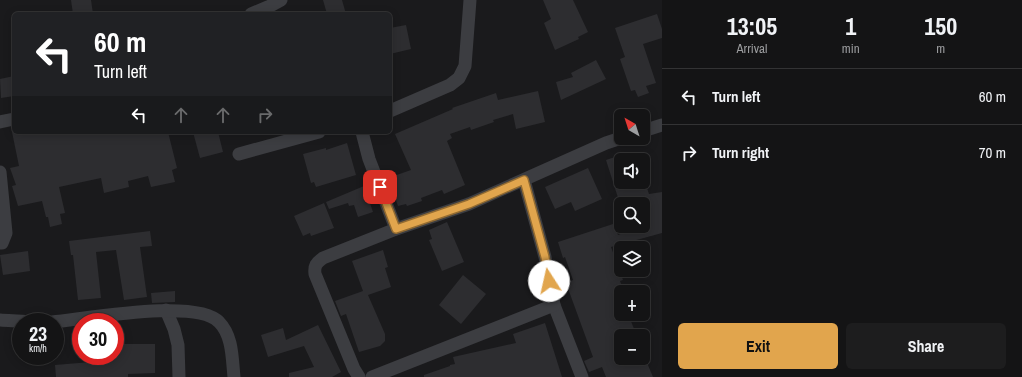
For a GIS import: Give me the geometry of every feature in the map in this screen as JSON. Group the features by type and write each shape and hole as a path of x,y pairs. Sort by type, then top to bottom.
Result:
{"street":[{"path":"256,12 281,0"},
{"path":"392,110 450,85 459,78 465,66 470,0"},
{"path":"0,122 12,119"},
{"path":"650,131 661,130"},
{"path":"239,154 312,134"},
{"path":"363,134 369,159 396,229"},
{"path":"359,377 354,369 315,274 314,267 317,262 323,258 396,229 469,204 606,142 614,140"},
{"path":"0,172 6,234 2,243 0,244"},
{"path":"524,180 545,257 554,305 582,377"},
{"path":"372,377 554,305"},
{"path":"0,320 50,322 166,310 196,312 213,316 220,323 228,336 234,377"},
{"path":"166,310 174,329 178,345 179,377"}],"building":[{"path":"71,0 91,0 93,12 73,12"},
{"path":"323,0 342,0 345,12 326,12"},
{"path":"543,0 573,0 588,32 578,37 579,39 555,50 544,23 551,19"},
{"path":"657,14 662,29 662,38 643,44 656,83 646,86 649,93 638,97 635,90 631,91 620,59 625,57 615,28"},
{"path":"406,25 411,49 392,54 392,28"},
{"path":"596,60 606,79 561,100 556,82 573,77 571,73"},
{"path":"12,76 12,96 1,98 0,79"},
{"path":"538,91 545,122 516,129 513,114 493,120 494,122 471,130 470,127 450,134 452,138 447,141 465,185 444,194 442,190 421,198 422,201 407,206 406,204 398,206 388,178 411,170 395,134 453,109 452,108 496,93 498,100"},
{"path":"12,134 168,134 177,168 172,170 175,182 151,187 148,176 128,181 129,187 104,193 101,178 59,187 65,213 60,214 62,224 50,227 42,201 18,206 12,186 16,185 10,168 19,166"},
{"path":"194,134 218,134 223,152 200,158"},
{"path":"347,143 356,175 316,187 314,182 311,183 303,154 326,148 326,150"},
{"path":"614,157 614,185 606,160"},
{"path":"588,168 602,199 575,211 571,202 555,209 545,187"},
{"path":"364,186 373,212 358,217 354,205 349,206 348,203 329,209 326,202"},
{"path":"615,189 647,189 649,194 662,192 662,233 633,241 614,241 614,246 611,247 614,255 614,277 622,277 623,280 620,281 621,285 614,285 614,321 631,321 634,329 614,329 614,365 648,365 653,377 606,377 602,367 589,372 584,361 593,357 566,283 573,280 565,257 563,258 558,242 613,224 614,233 617,233 618,235 623,233 650,233 650,197 618,197"},
{"path":"324,203 334,228 311,236 310,233 303,236 294,216"},
{"path":"447,222 464,262 442,271 429,240 432,239 429,230"},
{"path":"150,231 152,246 140,247 147,297 124,300 116,250 96,252 101,298 78,300 73,255 71,255 69,241"},
{"path":"383,250 388,267 385,268 391,287 368,295 385,334 385,341 380,346 359,352 346,314 341,316 335,301 363,291 352,261"},
{"path":"28,251 30,271 3,275 0,255"},
{"path":"463,275 486,294 461,324 439,305"},
{"path":"175,291 175,302 152,303 151,293"},
{"path":"545,323 562,377 424,377 424,375 455,364 453,357 516,343 513,334"},
{"path":"318,325 341,372 332,377 289,377 289,373 314,367 304,346 268,357 261,335 283,328 286,340"},
{"path":"124,344 155,344 155,373 128,374 128,377 56,377 55,365 124,365"}],"route":[{"path":"380,187 396,229 469,204 524,180 545,257 549,281"}]}
